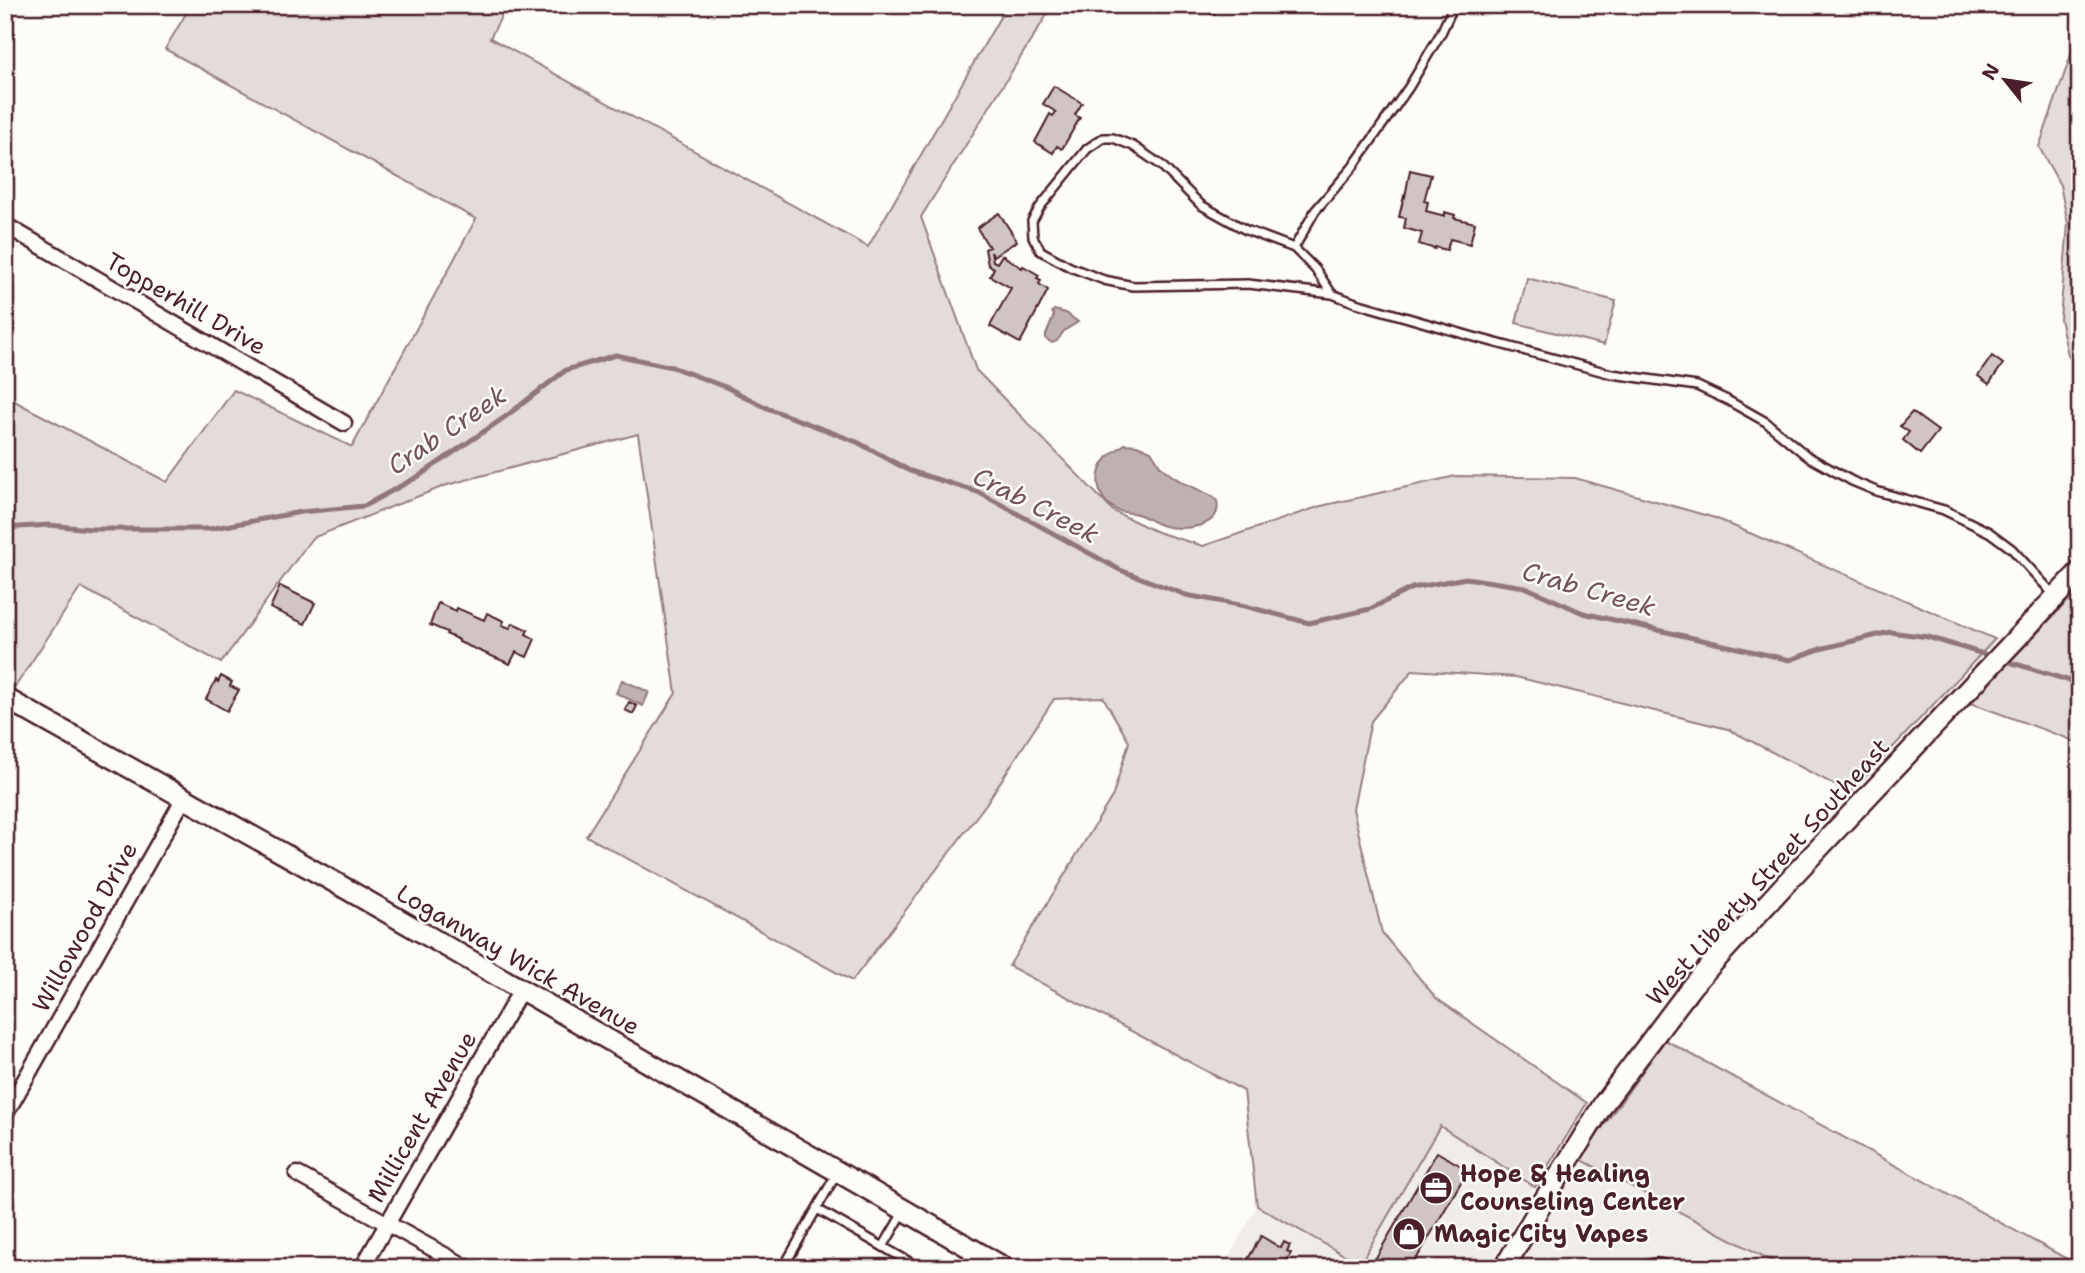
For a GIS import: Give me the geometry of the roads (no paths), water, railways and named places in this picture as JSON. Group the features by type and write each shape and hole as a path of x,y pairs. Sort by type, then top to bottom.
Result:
{"street":[{"name":"Topperhill Drive","path":"5,225 344,423"},
{"name":"West Liberty Street Southeast","path":"1508,1267 1604,1103 1692,986 2080,571"},
{"name":"Loganway Wick Avenue","path":"5,698 1005,1268"},
{"name":"Willowood Drive","path":"5,1115 184,798"},
{"name":"Millicent Avenue","path":"362,1268 521,990"},
{"path":"298,1174 468,1268"}],"lane":[{"path":"1294,247 1315,211 1352,168 1409,87 1454,5"},
{"path":"1332,294 1316,270 1294,247 1246,230 1201,205 1160,165 1133,146 1113,138 1103,138 1087,149 1032,221 1033,237 1041,250 1070,267 1104,280 1133,286 1248,284 1332,294 1612,374 1696,386 1766,422 1807,456 1852,481 1875,491 1944,510 1989,532 2012,549 2056,596"},
{"path":"787,1261 838,1171"},
{"path":"817,1209 920,1268"},
{"path":"883,1247 905,1210"},
{"path":"962,1268 973,1249"},
{"path":"1641,1268 1655,1262 1672,1268"}],"waterway":[{"name":"Crab Creek","path":"5,528 49,525 91,529 209,529 301,512 364,506 419,476 505,417 566,370 616,355 672,367 728,388 767,408 857,442 910,471 978,492 1120,570 1186,595 1245,606 1309,623 1370,609 1412,588 1466,578 1525,587 1583,613 1790,660 1820,649 1890,632 1928,637 1993,657"},
{"name":"Crab Creek","path":"2003,660 2080,684"}],"place":[{"name":"Hope & Healing Counseling Center","path":"1436,1188"},
{"name":"Magic City Vapes","path":"1409,1234"}]}
